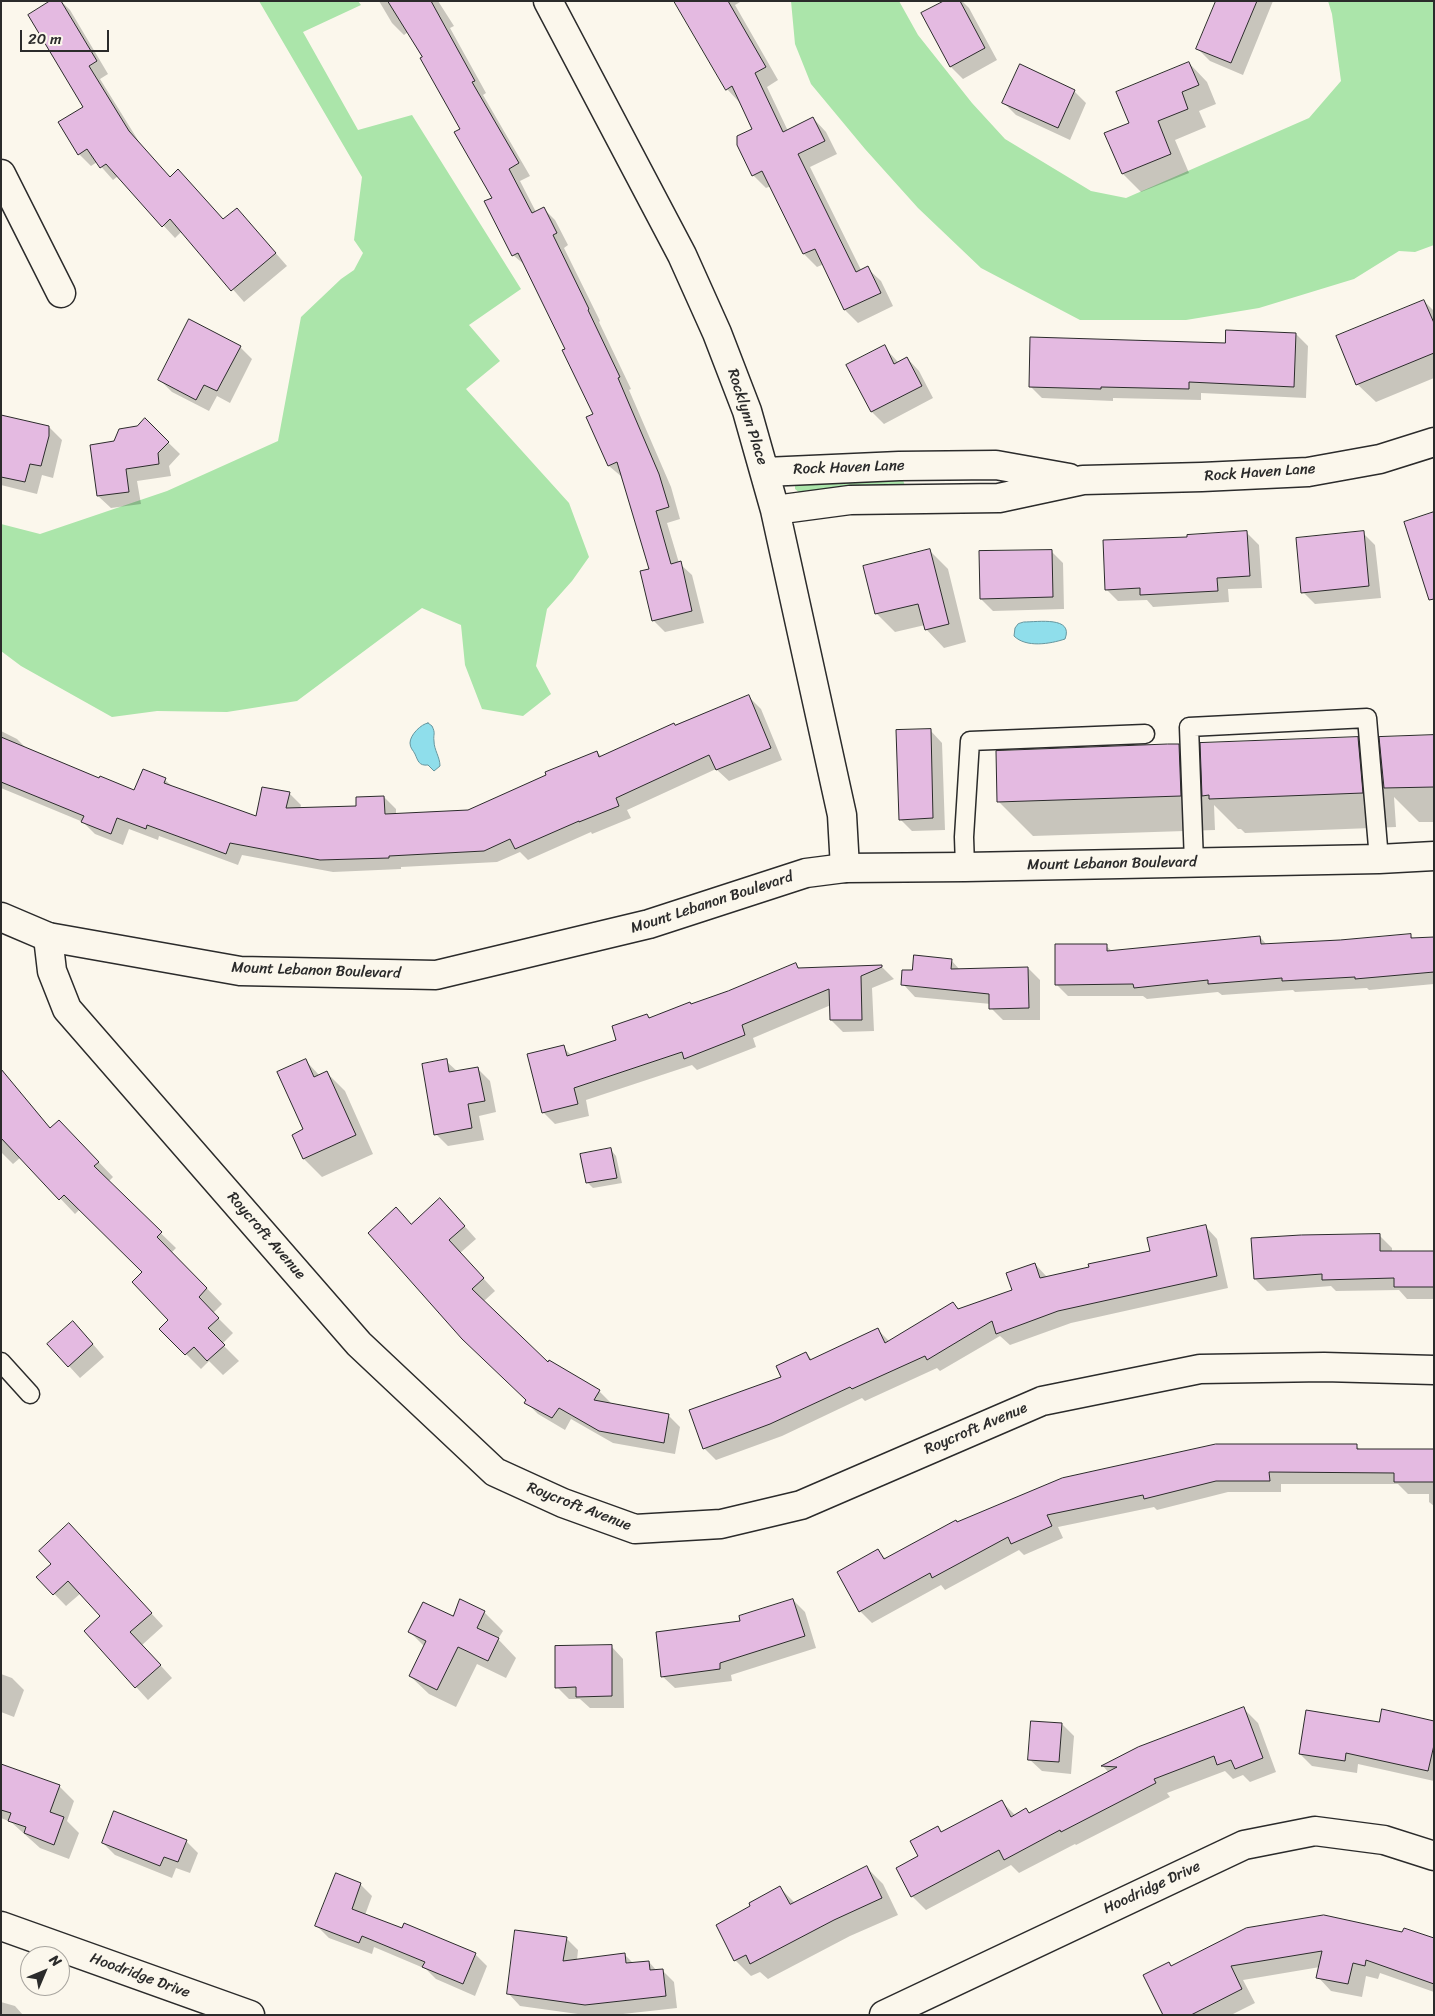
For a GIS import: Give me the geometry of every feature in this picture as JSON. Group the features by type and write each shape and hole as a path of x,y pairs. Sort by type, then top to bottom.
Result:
{"street":[{"name":"Rocklynn Place","path":"548,1 641,175 690,272 717,333 747,411 775,510 842,815 846,868"},
{"path":"1,174 61,293"},
{"name":"Rock Haven Lane","path":"775,510 850,500 999,498 1083,480 1308,472 1380,459 1434,442"},
{"name":"Rock Haven Lane","path":"765,472 934,465 996,465 1083,480"},
{"path":"934,465 934,499"},
{"name":"Mount Lebanon Boulevard","path":"1,917 48,938 240,971 436,974 649,924 806,873 846,868 1194,863 1434,856"},
{"name":"Roycroft Avenue","path":"48,938 52,971 67,1009 360,1344 495,1472 563,1503 635,1529 721,1524 801,1505 1042,1401 1200,1369 1324,1367 1434,1370"},
{"name":"Hoodridge Drive","path":"884,2015 1244,1845 1315,1831 1384,1840 1434,1856"},
{"name":"Hoodridge Drive","path":"1,1926 195,2005 250,2015"}],"lane":[{"path":"1194,863 1189,726 1367,718 1379,859"},
{"path":"965,867 964,837 970,741 1145,734"},
{"path":"1,1362 30,1394"}],"green space":[{"path":"259,1 358,1 361,5 303,32 358,130 412,115 521,289 469,325 500,361 466,389 569,503 589,557 572,581 547,609 536,666 551,694 523,716 482,709 465,665 461,625 422,608 297,701 227,712 157,711 112,717 21,666 1,651 1,524 40,534 167,491 278,441 301,317 341,279 354,270 363,253 354,240 362,177"},
{"path":"791,1 899,1 918,35 972,103 1005,139 1091,191 1126,198 1309,118 1341,81 1332,14 1328,1 1434,1 1434,245 1415,252 1399,251 1354,279 1259,308 1186,320 1080,320 981,268 918,208 865,149 811,84 795,44"},
{"path":"898,476 903,480 905,486 800,493 795,489 795,484"}],"water":[{"path":"1045,621 1060,624 1066,632 1065,639 1038,644 1019,640 1014,636 1015,628 1018,624"},
{"path":"428,723 434,731 434,744 440,763 440,766 434,771 428,765 423,765 419,762 410,745 410,740 416,730"}],"building":[{"path":"50,1 61,1 97,61 89,66 129,131 170,177 178,169 223,219 237,208 276,253 231,291 170,219 162,227 106,164 100,168 87,149 78,155 58,122 83,107 28,15"},
{"path":"388,1 431,1 475,81 472,82 519,163 509,169 532,213 544,207 557,233 553,235 620,377 618,378 659,474 669,507 656,511 671,564 681,561 692,611 652,621 640,571 649,569 617,462 608,466 586,417 593,414 562,350 565,349 518,253 512,256 484,201 492,198 454,132 460,129 420,58 422,57"},
{"path":"674,1 728,1 766,67 755,73 783,132 813,117 825,141 798,154 856,272 868,266 881,293 844,310 815,249 803,254 762,171 752,176 737,145 737,136 752,129 732,86 726,90"},
{"path":"944,1 960,1 985,48 950,67 921,13"},
{"path":"1216,1 1257,1 1231,63 1196,49"},
{"path":"1189,62 1199,85 1182,92 1188,109 1158,121 1171,154 1122,174 1104,133 1129,123 1116,92"},
{"path":"1020,64 1075,90 1058,128 1002,103"},
{"path":"1424,300 1434,323 1434,353 1356,385 1336,336"},
{"path":"189,319 241,346 217,391 204,385 196,400 158,380"},
{"path":"1226,330 1296,333 1294,387 1189,382 1189,389 1029,387 1030,337 1225,343"},
{"path":"885,345 894,364 907,357 922,386 871,412 846,365"},
{"path":"1,415 49,426 49,436 41,466 30,464 25,482 1,477"},
{"path":"145,418 169,442 158,453 159,464 126,469 129,492 97,496 90,445 114,441 119,429 137,426"},
{"path":"1434,512 1434,599 1429,600 1404,522"},
{"path":"1247,531 1250,576 1217,578 1218,591 1140,595 1140,588 1105,590 1103,540 1187,537 1187,535"},
{"path":"1364,531 1369,586 1301,593 1296,538"},
{"path":"930,549 949,624 925,630 918,604 875,614 863,566"},
{"path":"1052,550 1053,597 980,599 979,551"},
{"path":"749,695 771,748 716,770 709,755 616,798 619,806 515,849 510,839 484,851 389,856 389,858 320,860 230,843 226,854 147,825 146,829 117,818 111,834 81,822 84,816 1,782 1,737 99,778 100,776 134,790 143,769 166,778 164,783 256,816 262,787 290,792 286,808 356,806 356,797 384,796 385,814 468,810 546,775 545,772 597,751 599,757 674,723 675,725"},
{"path":"931,729 933,818 899,820 896,730"},
{"path":"1434,735 1434,787 1384,788 1379,737"},
{"path":"1358,737 1363,793 1209,799 1209,795 1202,796 1200,743"},
{"path":"1179,744 1181,796 997,802 996,751"},
{"path":"1411,934 1411,938 1434,937 1434,972 1355,979 1355,977 1282,981 1282,978 1208,984 1208,980 1134,988 1133,984 1055,985 1055,944 1107,944 1107,951 1260,936 1261,944"},
{"path":"914,955 952,959 951,969 1028,967 1029,1008 989,1009 989,994 901,985 902,970 912,970"},
{"path":"796,963 798,968 882,965 882,967 861,976 862,1020 830,1020 829,989 742,1025 745,1035 684,1059 682,1052 574,1088 578,1104 542,1113 527,1054 564,1045 567,1056 616,1040 612,1026 647,1014 649,1018 690,1002 691,1004"},
{"path":"306,1059 314,1077 327,1071 356,1135 303,1159 292,1135 303,1129 277,1072"},
{"path":"447,1059 449,1072 478,1067 485,1101 468,1104 472,1128 434,1135 422,1064"},
{"path":"1,1069 50,1128 59,1120 99,1162 94,1166 162,1232 157,1237 207,1288 199,1297 219,1318 208,1328 225,1345 207,1361 194,1347 185,1355 159,1329 168,1320 132,1282 142,1272 64,1195 59,1200 1,1138"},
{"path":"611,1148 617,1178 586,1183 580,1154"},
{"path":"440,1198 465,1226 449,1240 484,1278 472,1289 548,1362 549,1360 600,1390 594,1400 669,1414 664,1443 599,1431 559,1408 552,1418 524,1403 526,1400 462,1339 368,1233 396,1207 411,1224"},
{"path":"1206,1225 1217,1276 1058,1311 996,1334 992,1321 927,1360 925,1356 852,1389 850,1387 770,1424 703,1449 689,1410 781,1377 776,1366 806,1352 810,1360 878,1328 885,1343 953,1302 958,1309 1012,1290 1006,1273 1035,1263 1040,1278 1089,1267 1088,1264 1150,1251 1147,1238"},
{"path":"1380,1234 1380,1251 1434,1251 1434,1287 1394,1287 1394,1278 1322,1280 1322,1274 1254,1279 1251,1238"},
{"path":"73,1321 93,1344 68,1367 47,1344"},
{"path":"1216,1444 1357,1444 1357,1449 1434,1449 1434,1482 1394,1482 1394,1473 1269,1472 1270,1481 1216,1481 1144,1499 1143,1495 1047,1515 1052,1526 1011,1544 1008,1537 932,1578 930,1573 859,1612 837,1572 878,1549 884,1559 956,1520 957,1522 1062,1478"},
{"path":"69,1523 152,1613 130,1632 161,1665 135,1688 84,1631 100,1616 68,1581 53,1595 36,1577 51,1564 39,1551"},
{"path":"460,1599 485,1611 477,1628 499,1638 488,1661 458,1647 437,1690 409,1676 426,1641 408,1632 423,1602 453,1616"},
{"path":"793,1599 805,1636 720,1663 720,1669 661,1677 656,1632 740,1621 739,1616"},
{"path":"612,1645 612,1696 576,1697 576,1687 555,1688 555,1646"},
{"path":"1244,1707 1263,1758 1235,1769 1231,1760 1217,1765 1214,1756 1154,1779 1156,1783 1004,1860 999,1850 911,1897 896,1868 918,1856 910,1841 938,1826 941,1832 1002,1800 1011,1817 1026,1808 1029,1813 1117,1767 1101,1766 1138,1747"},
{"path":"1382,1709 1434,1721 1434,1745 1428,1771 1346,1753 1345,1761 1299,1754 1306,1710 1379,1722"},
{"path":"1031,1721 1062,1723 1059,1762 1028,1760"},
{"path":"1,1764 60,1785 50,1812 64,1817 54,1845 24,1833 26,1827 8,1821 11,1813 1,1810"},
{"path":"114,1811 187,1840 178,1862 164,1857 160,1866 102,1843"},
{"path":"867,1866 882,1898 834,1920 750,1964 746,1955 734,1961 716,1925 750,1906 749,1903 780,1886 790,1904"},
{"path":"336,1873 361,1883 352,1909 402,1928 404,1923 476,1953 463,1984 422,1967 425,1962 362,1936 359,1943 315,1926"},
{"path":"1324,1915 1402,1932 1404,1928 1434,1938 1434,1984 1366,1960 1365,1966 1353,1963 1348,1984 1316,1978 1322,1951 1231,1966 1242,1989 1191,2015 1163,2015 1143,1975 1169,1962 1171,1966 1246,1928"},
{"path":"515,1930 567,1937 563,1961 625,1953 626,1963 649,1961 650,1970 663,1969 666,1996 585,2005 507,1994"}]}
